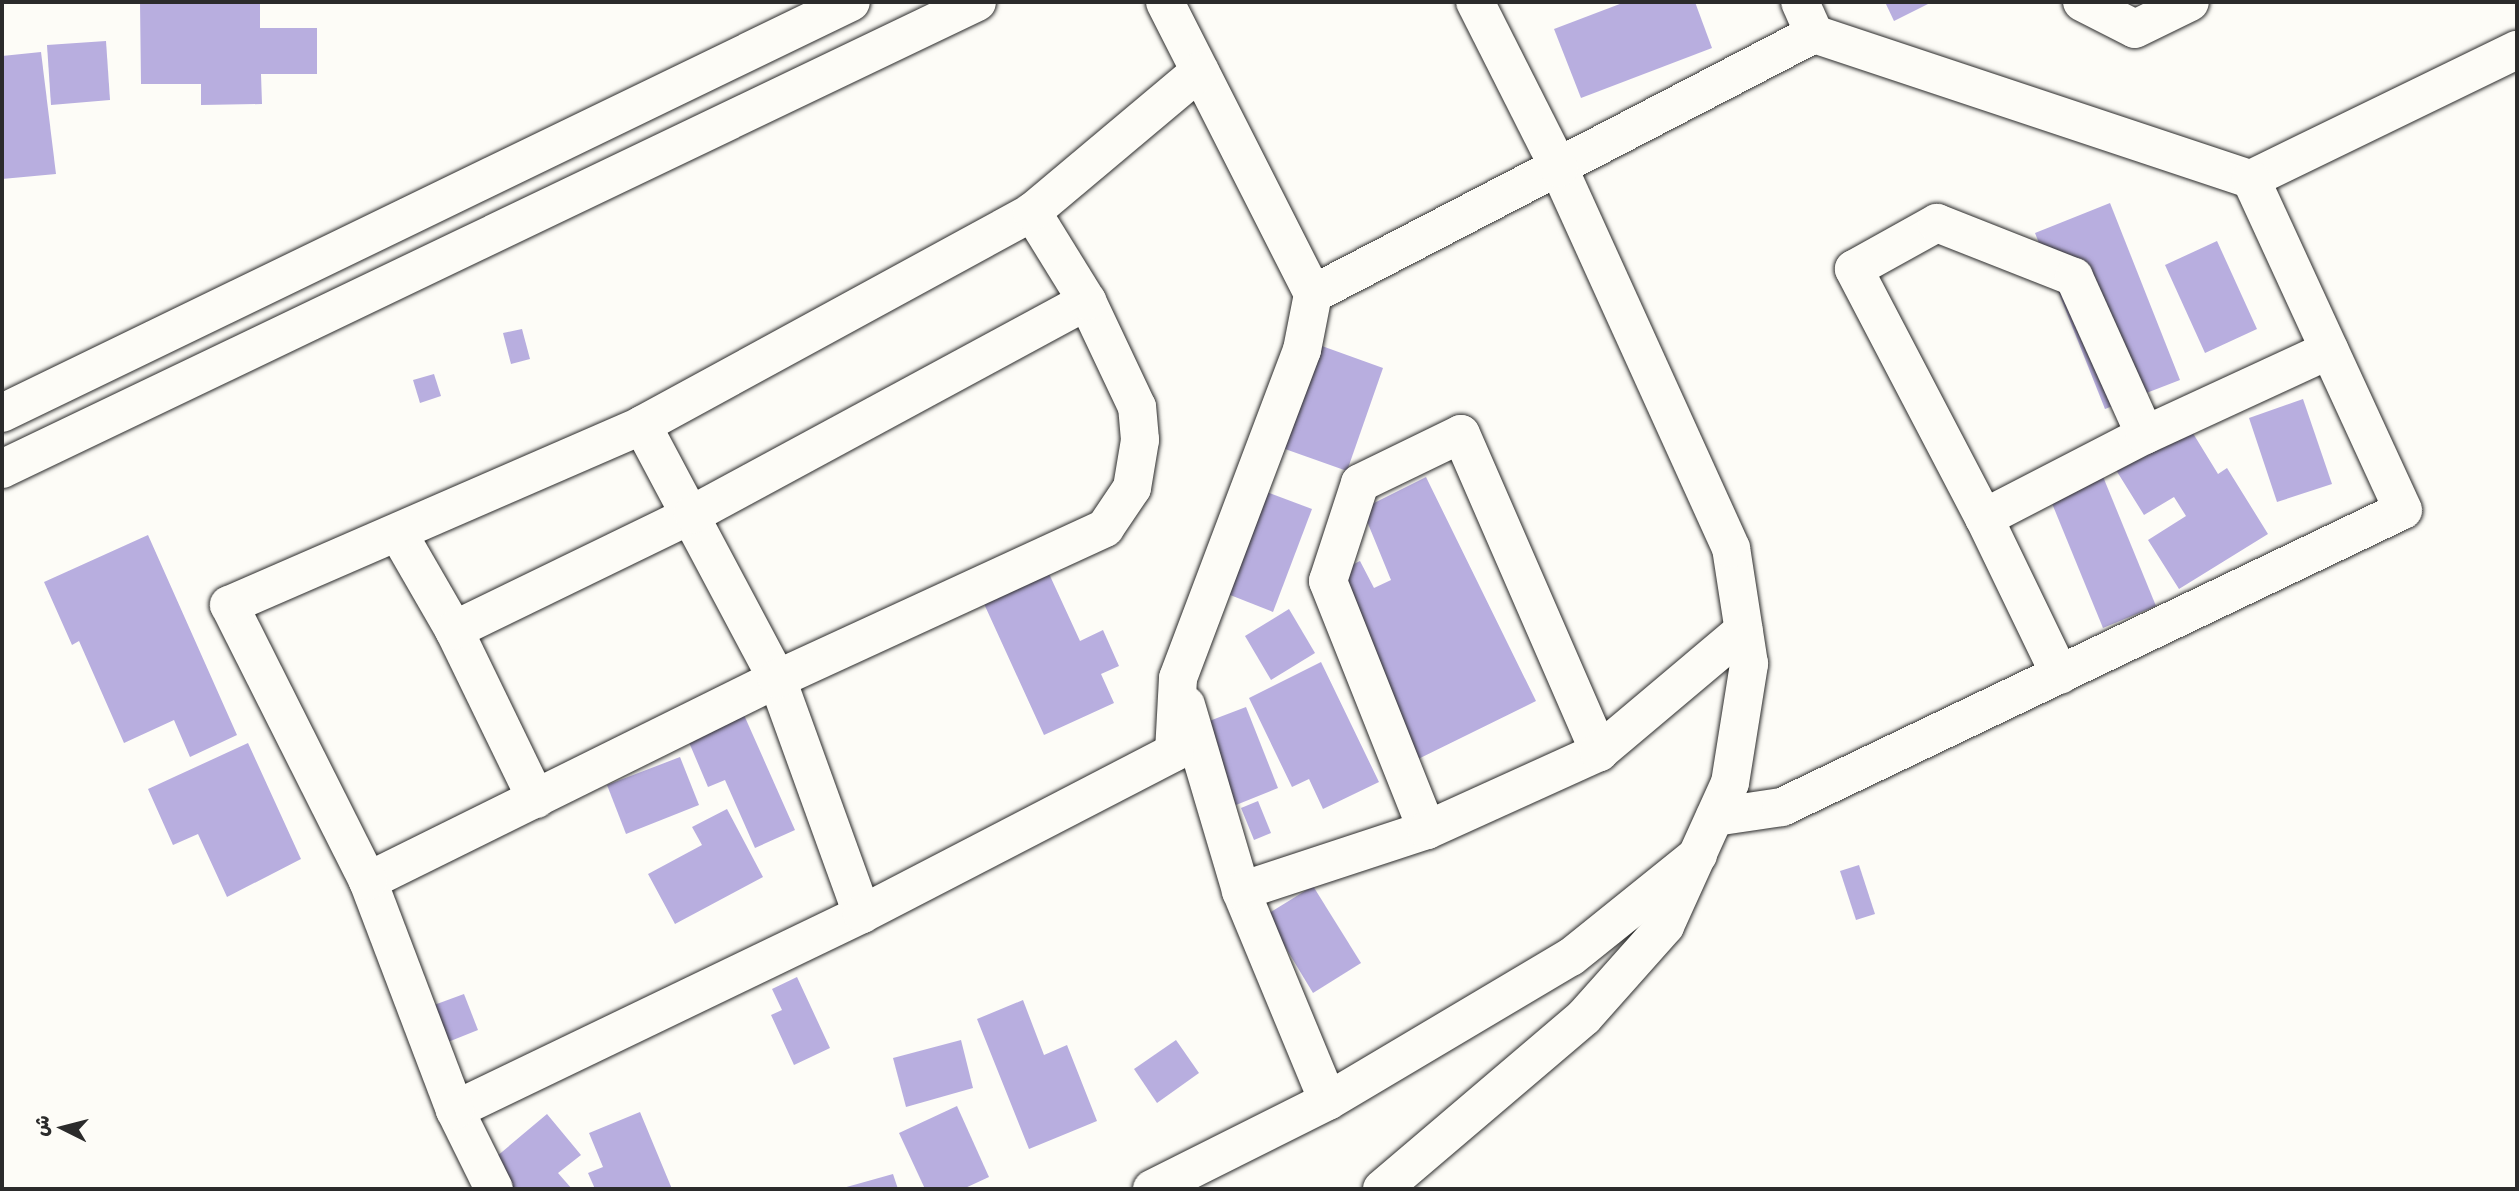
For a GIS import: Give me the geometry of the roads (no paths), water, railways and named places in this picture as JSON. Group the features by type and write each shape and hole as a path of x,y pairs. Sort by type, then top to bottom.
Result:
{"street":[{"path":"2,413 851,2"},
{"path":"2,468 977,2"},
{"path":"455,1110 862,914 1174,752 1178,678 1289,388 1313,294 1165,2"},
{"path":"1382,1189 1584,1017 1665,926 1730,783 1749,664 1731,548 1559,168 1475,2"},
{"path":"2082,2 2135,29 2190,2"},
{"path":"1313,294 1559,168 1807,18 2251,179 2403,510 1782,807 1715,817"},
{"path":"2251,179 2517,50"},
{"path":"494,1189 455,1110 368,881 229,606 642,425 1032,212 1199,71"},
{"path":"368,881 776,679 1105,528 1120,511 1137,466 1137,407 1087,301 1032,212"},
{"path":"2060,675 1984,518 1854,269 1937,223 2074,277 2145,435"},
{"path":"454,630 693,514 1087,301"},
{"path":"1984,518 2145,435 2329,350"},
{"path":"642,425 693,514 776,679 862,914"},
{"path":"1427,831 1328,581 1360,483 1461,435 1599,752"},
{"path":"398,533 454,630 536,799"},
{"path":"1241,891 1427,831 1599,752 1744,630"},
{"path":"1178,678 1241,891 1328,1101"},
{"path":"1152,1189 1328,1101 1571,957 1698,855"}]}
